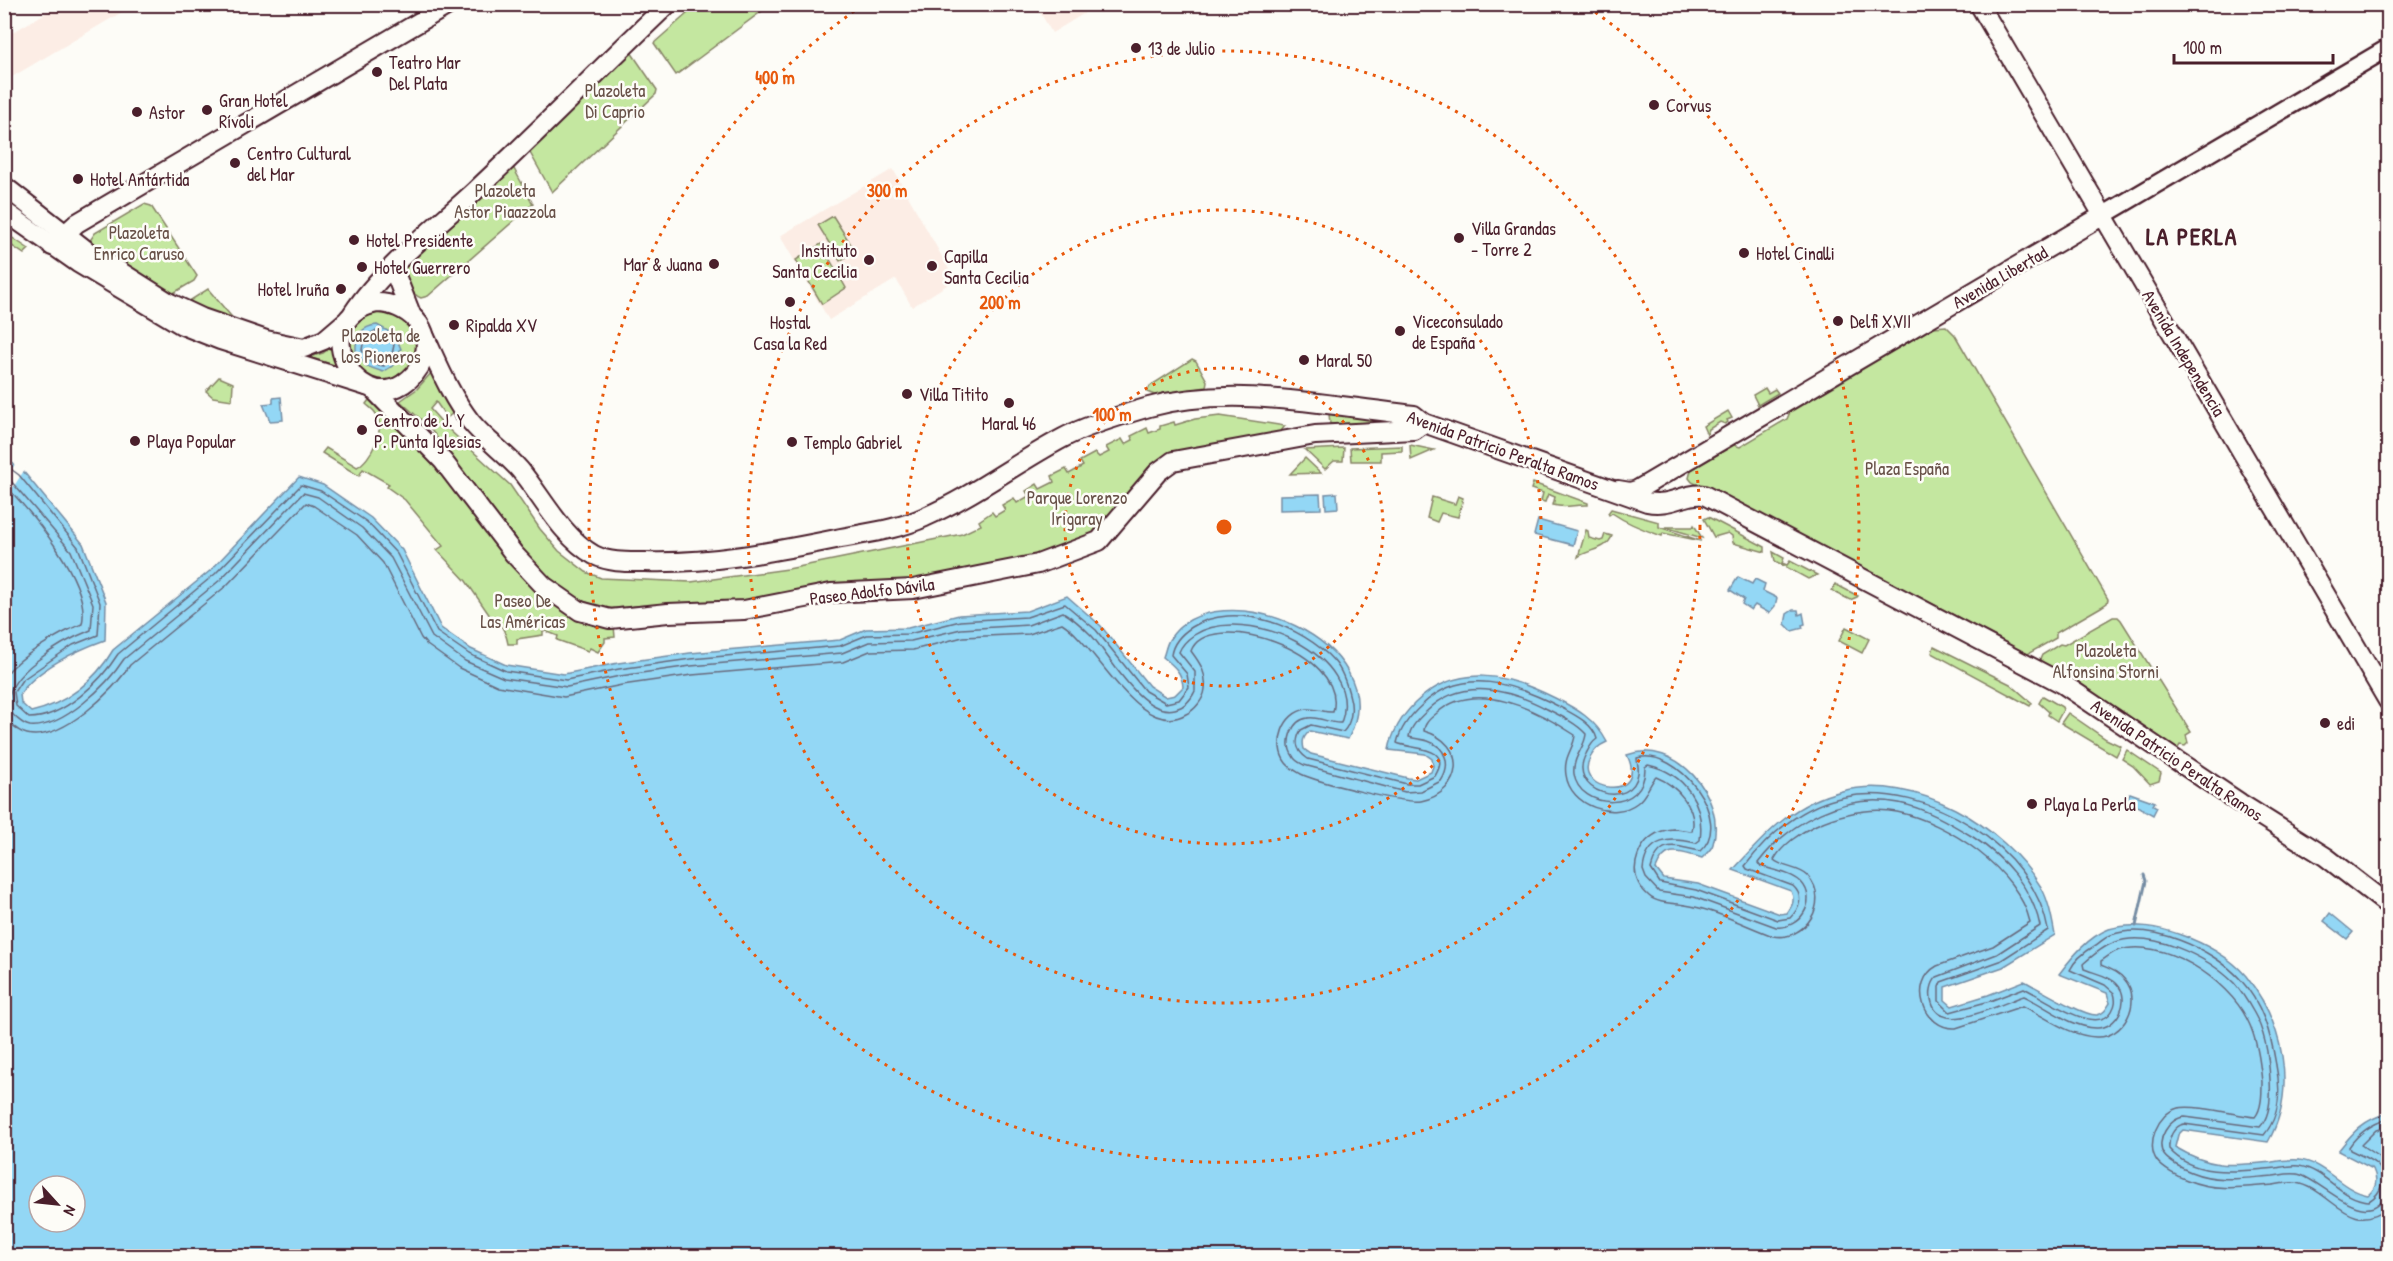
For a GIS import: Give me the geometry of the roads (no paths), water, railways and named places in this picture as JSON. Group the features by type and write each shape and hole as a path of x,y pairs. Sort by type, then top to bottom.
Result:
{"main road":[{"path":"58,240 87,218 450,4"},
{"path":"370,388 351,372 342,357 340,341 349,318 363,297 668,4"},
{"name":"Avenida Independencia","path":"1979,4 2388,701"},
{"name":"Avenida Libertad","path":"1608,488 1626,492 1637,490 2388,48"},
{"path":"4,186 58,240 86,250 170,303 202,318 296,348 311,347 324,340 349,318 369,305 383,303 396,306 411,314 420,324 425,337 423,360 414,375 397,388 383,391 197,332 159,314 58,240 4,211"},
{"path":"393,267 411,314"},
{"name":"Avenida Patricio Peralta Ramos","path":"425,337 445,378 470,420 520,471 576,540 593,554 618,562 706,561 762,554 894,528 922,519 946,507 1065,436 1148,408 1219,397 1247,397 1414,415 1424,423 1655,504 1672,503 1697,494 1704,495 2063,684 2231,797 2326,857 2388,905"},
{"name":"Paseo Adolfo Dávila","path":"370,388 443,461 514,554 544,586 580,611 610,619 668,613 744,610 831,593 914,589 1038,564 1099,541 1158,472 1173,461 1315,435 1414,430 1424,423"},
{"path":"1313,404 1322,418 1322,423 1315,435"}],"water":[{"path":"377,325 395,335 401,349 394,365 383,372 366,366 356,351 360,333 367,327"},
{"path":"281,397 283,420 270,421 263,404 273,403 273,398"},
{"path":"4,457 23,471 83,544 106,602 105,640 58,661 27,685 20,694 21,703 31,712 56,703 78,690 98,672 113,650 211,570 299,477 323,485 371,518 402,550 441,628 471,649 506,665 564,674 618,663 690,653 840,640 866,629 908,628 959,615 1027,611 1067,596 1101,626 1149,686 1166,697 1175,695 1183,687 1179,673 1163,657 1166,646 1169,640 1192,619 1224,611 1260,613 1295,626 1326,646 1348,673 1357,704 1348,739 1310,731 1304,737 1303,744 1304,749 1311,754 1416,779 1431,772 1432,759 1425,754 1389,750 1398,725 1415,703 1431,690 1466,677 1501,678 1519,683 1571,706 1597,727 1607,742 1594,752 1587,770 1591,779 1600,785 1621,786 1628,780 1631,770 1627,755 1645,752 1663,755 1679,763 1705,790 1712,808 1715,826 1712,846 1702,858 1681,852 1664,856 1656,869 1664,879 1698,884 1780,914 1787,913 1792,905 1791,891 1733,870 1781,822 1809,803 1842,791 1870,787 1899,790 1927,797 1955,809 1981,825 2025,864 2044,892 2055,935 2003,967 1945,987 1945,1000 1952,1006 2024,981 2060,1001 2097,1015 2102,1013 2110,1003 2107,993 2059,974 2087,942 2101,933 2118,927 2146,926 2190,938 2216,951 2246,976 2259,994 2269,1014 2282,1057 2284,1079 2282,1100 2277,1122 2268,1142 2183,1130 2178,1135 2175,1147 2200,1159 2222,1164 2292,1160 2308,1162 2350,1188 2368,1195 2376,1183 2373,1169 2338,1151 2360,1127 2388,1113 2388,1256 5,1256"},
{"path":"1337,493 1338,508 1326,509 1325,494"},
{"path":"1320,494 1321,509 1280,510 1280,495"},
{"path":"1538,520 1577,531 1573,545 1534,535"},
{"path":"1738,577 1752,584 1755,579 1765,584 1763,591 1777,598 1775,606 1769,613 1755,605 1751,610 1742,604 1744,599 1730,590"},
{"path":"1798,610 1799,615 1803,613 1805,624 1802,625 1803,628 1792,631 1785,624 1787,614"},
{"path":"2130,793 2155,802 2153,805 2157,807 2153,815 2126,800"},
{"path":"2330,913 2353,932 2347,939 2324,921"}],"waterway":[{"path":"2136,926 2146,881 2144,875"}],"place":[{"name":"13 de Julio","path":"1136,48"},
{"name":"Teatro Mar Del Plata","path":"377,72"},
{"name":"Corvus","path":"1654,105"},
{"name":"Gran Hotel Rívoli","path":"207,110"},
{"name":"Astor","path":"137,112"},
{"name":"Centro Cultural del Mar","path":"235,163"},
{"name":"Hotel Antártida","path":"78,179"},
{"name":"Villa Grandas - Torre 2","path":"1459,238"},
{"name":"Hotel Presidente","path":"354,240"},
{"name":"Hotel Cinalli","path":"1744,253"},
{"name":"Instituto Santa Cecilia","path":"869,260"},
{"name":"Mar & Juana","path":"714,264"},
{"name":"Capilla Santa Cecilia","path":"932,266"},
{"name":"Hotel Guerrero","path":"362,267"},
{"name":"Hotel Iruña","path":"341,289"},
{"name":"Hostal Casa la Red","path":"790,302"},
{"name":"Delfi XVII","path":"1838,321"},
{"name":"Ripalda XV","path":"454,325"},
{"name":"Viceconsulado de España","path":"1400,331"},
{"name":"Maral 50","path":"1304,360"},
{"name":"Villa Titito","path":"907,394"},
{"name":"Maral 46","path":"1009,403"},
{"name":"Centro de J. Y P. Punta Iglesias","path":"362,430"},
{"name":"Playa Popular","path":"135,441"},
{"name":"Templo Gabriel","path":"792,442"},
{"name":"edi","path":"2325,723"},
{"name":"Playa La Perla","path":"2032,804"}],"district":[{"name":"LA PERLA","path":"2192,236"}],"park label":[{"name":"Plazoleta Di Caprio","path":"615,100"},
{"name":"Plazoleta Astor Piaazzola","path":"505,200"},
{"name":"Plazoleta Enrico Caruso","path":"139,242"},
{"name":"Plazoleta de los Pioneros","path":"381,345"},
{"name":"Plaza España","path":"1907,468"},
{"name":"Parque Lorenzo Irigaray","path":"1077,507"},
{"name":"Paseo De Las Américas","path":"523,610"},
{"name":"Plazoleta Alfonsina Storni","path":"2106,660"}]}
